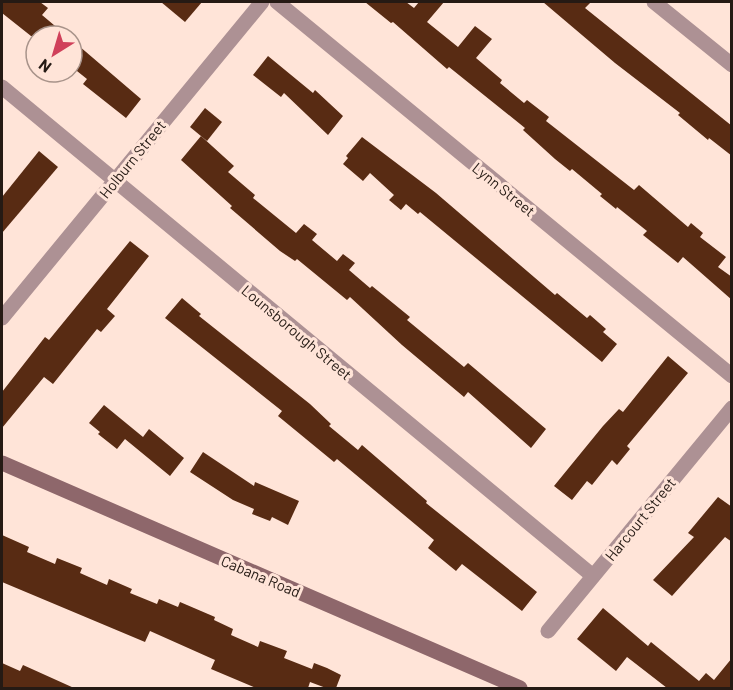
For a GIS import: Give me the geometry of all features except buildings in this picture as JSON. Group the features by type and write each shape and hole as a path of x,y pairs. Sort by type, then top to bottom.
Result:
{"main road":[{"name":"Cabana Road","path":"2,463 520,688"}],"street":[{"name":"Holburn Street","path":"2,318 262,2"},
{"name":"Lynn Street","path":"277,2 732,376"},
{"path":"654,2 732,65"},
{"name":"Lounsborough Street","path":"2,87 593,576"},
{"name":"Harcourt Street","path":"548,631 732,408"}]}
